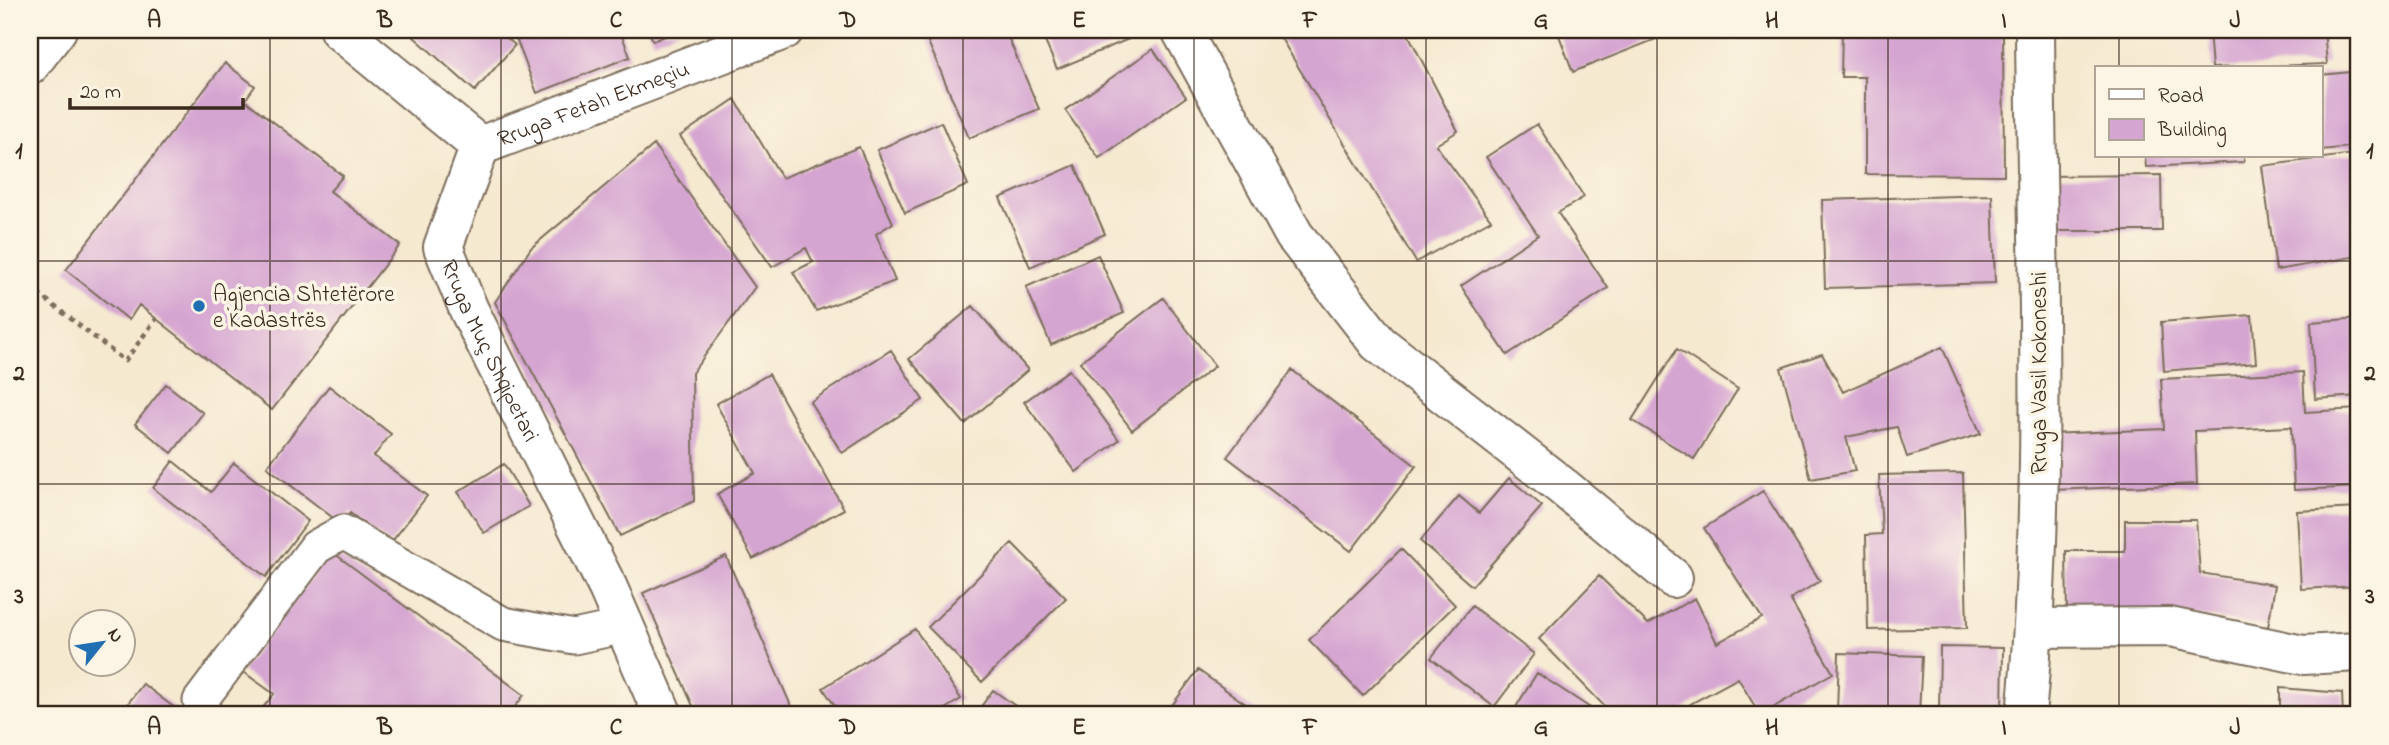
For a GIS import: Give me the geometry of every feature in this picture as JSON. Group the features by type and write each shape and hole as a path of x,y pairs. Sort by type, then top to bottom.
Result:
{"street":[{"path":"30,65 57,30"},
{"path":"340,30 480,146"},
{"name":"Rruga Fetah Ekmeçiu","path":"480,146 783,30"},
{"path":"1181,30 1294,235 1378,342 1563,487 1674,579"},
{"name":"Rruga Vasil Kokoneshi","path":"2026,715 2035,628 2038,490 2035,30"},
{"name":"Rruga Muç Shqipetari","path":"480,146 443,247 469,310 625,626 663,715"},
{"path":"2035,628 2170,627 2303,655 2359,652"}],"lane":[{"path":"200,701 317,547 343,532 503,624 573,637 625,626"}],"path":[{"path":"30,287 125,361 156,319"}],"building":[{"path":"421,30 498,30 515,45 475,91 414,37"},
{"path":"524,30 620,30 630,57 537,93 514,33"},
{"path":"648,30 679,30 653,41"},
{"path":"923,30 1005,30 1039,109 969,138"},
{"path":"1040,30 1133,30 1136,36 1057,69"},
{"path":"1276,30 1406,30 1458,131 1436,145 1491,220 1416,262"},
{"path":"1557,30 1668,30 1669,34 1573,72"},
{"path":"1842,30 2003,30 2004,175 1865,174 1865,77 1841,77"},
{"path":"2209,30 2324,30 2327,64 2212,66"},
{"path":"1153,49 1186,97 1099,158 1065,110"},
{"path":"225,63 255,86 245,100 343,176 330,191 400,245 272,410 139,305 129,320 66,270"},
{"path":"2359,71 2359,146 2322,150 2322,75"},
{"path":"735,99 782,178 859,147 893,223 876,234 895,281 816,311 793,272 813,262 806,248 772,267 680,136"},
{"path":"941,122 968,185 905,213 877,150"},
{"path":"1537,124 1584,197 1558,213 1608,288 1507,355 1461,286 1538,235 1486,157"},
{"path":"654,145 755,287 692,373 694,501 620,536 495,302 531,248"},
{"path":"2353,154 2359,193 2359,256 2276,270 2262,166"},
{"path":"2145,158 2244,158 2244,162 2146,167"},
{"path":"1075,165 1105,234 1030,267 1000,198"},
{"path":"2161,175 2162,231 2044,231 2043,176"},
{"path":"1992,195 1995,283 1825,288 1822,200"},
{"path":"1098,255 1124,313 1051,345 1026,287"},
{"path":"1163,298 1215,366 1132,430 1080,362"},
{"path":"973,306 1028,370 965,424 909,359"},
{"path":"2252,315 2256,363 2164,371 2161,322"},
{"path":"2359,318 2359,396 2315,399 2311,322"},
{"path":"1942,347 1981,434 1907,457 1897,427 1846,437 1855,471 1811,479 1781,368 1822,354 1843,392"},
{"path":"1677,349 1738,389 1694,459 1632,420"},
{"path":"891,350 923,400 842,453 810,402"},
{"path":"1069,370 1119,440 1076,472 1024,402"},
{"path":"1292,370 1416,466 1351,551 1227,457"},
{"path":"2303,372 2305,412 2359,409 2359,487 2294,490 2291,427 2195,431 2197,484 2052,490 2049,434 2164,429 2161,379"},
{"path":"769,374 844,509 753,559 717,494 755,473 716,404"},
{"path":"166,384 203,413 172,453 135,424"},
{"path":"329,386 391,434 374,456 427,496 390,544 350,513 341,524 267,467"},
{"path":"173,461 211,492 234,463 308,521 266,577 153,488"},
{"path":"504,464 529,506 484,533 458,492"},
{"path":"1963,473 1967,628 1868,630 1866,535 1882,534 1879,475"},
{"path":"1509,478 1542,506 1472,586 1420,541 1459,496 1479,513"},
{"path":"1763,491 1820,581 1790,599 1833,673 1760,715 1738,678 1692,703 1678,715 1613,715 1539,639 1599,576 1648,624 1695,598 1717,643 1762,618 1704,528"},
{"path":"2359,508 2359,586 2301,589 2297,511"},
{"path":"2125,520 2196,520 2200,573 2275,585 2268,627 2193,615 2067,613 2066,551 2125,551"},
{"path":"1012,543 1066,598 982,682 928,627"},
{"path":"1401,549 1455,605 1363,696 1309,640"},
{"path":"331,551 524,695 509,715 257,715 274,694 242,671"},
{"path":"726,556 795,715 697,715 643,593"},
{"path":"1472,606 1534,654 1494,707 1431,658"},
{"path":"915,629 961,699 935,715 841,715 823,688"},
{"path":"1940,647 2003,648 2002,715 1939,715"},
{"path":"1839,653 1922,656 1919,715 1837,712"},
{"path":"1198,670 1261,715 1165,715"},
{"path":"1537,673 1601,715 1511,715"},
{"path":"143,684 184,715 119,715"},
{"path":"2280,688 2342,693 2343,715 2280,715"},
{"path":"993,690 1028,715 975,715"}],"place":[{"name":"Agjencia Shtetërore e Kadastrës","path":"199,306"}]}
